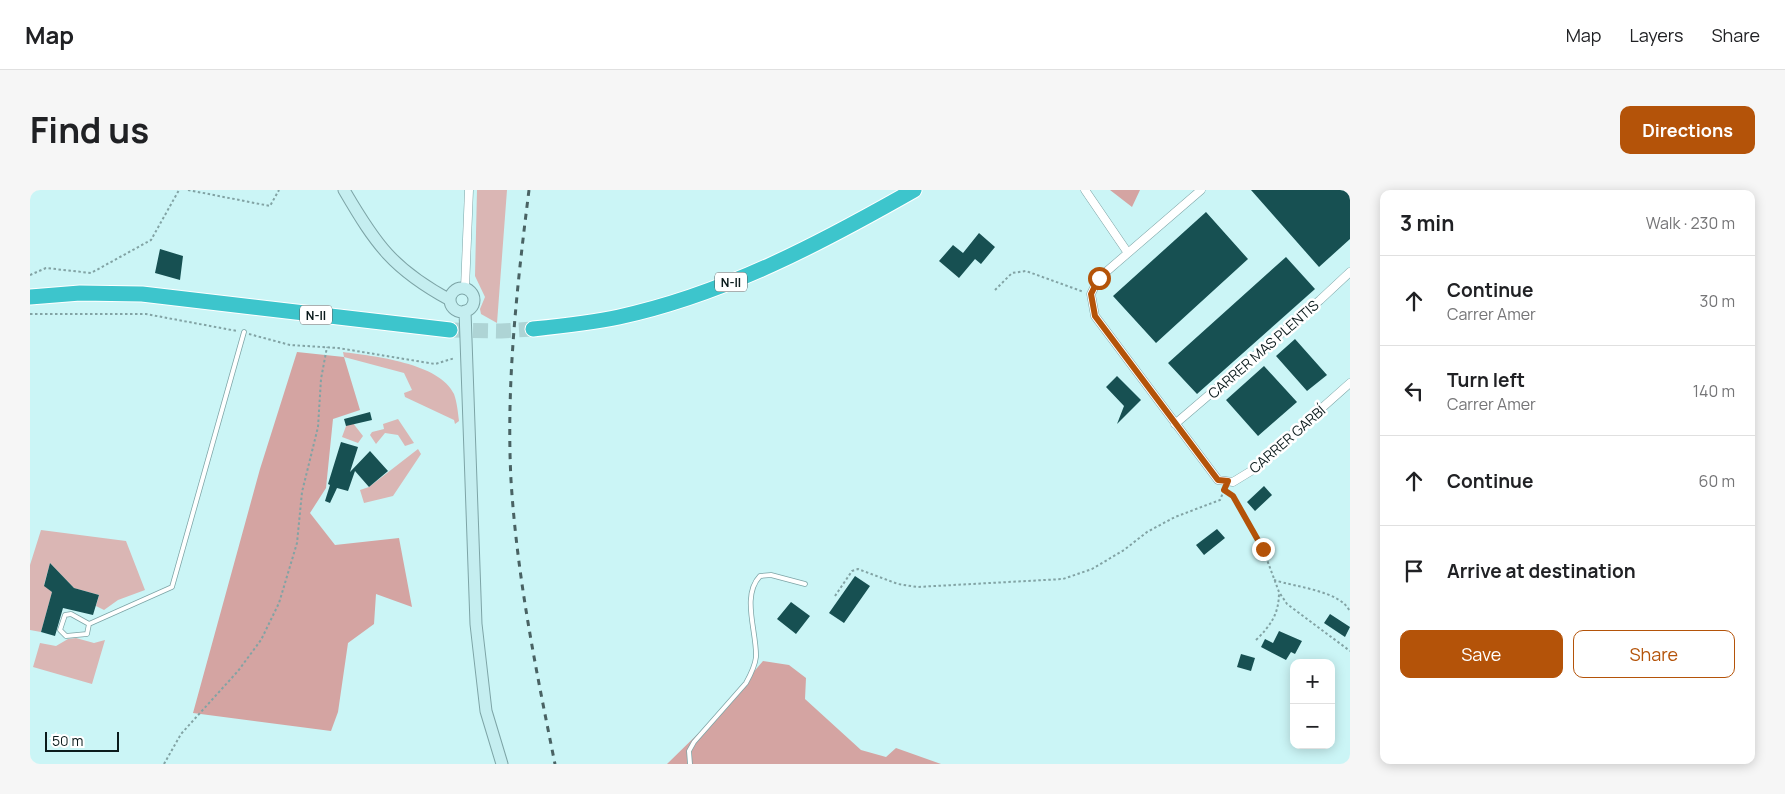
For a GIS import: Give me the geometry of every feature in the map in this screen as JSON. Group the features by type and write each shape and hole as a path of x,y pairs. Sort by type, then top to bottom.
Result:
{"highway":[{"name":"N-II","path":"533,329 619,317 711,290 768,266 914,190"},
{"name":"N-II","path":"30,297 80,293 142,294 450,330"}],"street":[{"path":"344,190 377,243 391,259 424,286 450,300 455,309 464,312"},
{"path":"465,288 469,190"},
{"path":"1085,190 1128,253"},
{"path":"1175,424 1095,316 1091,294 1099,278 1201,190"},
{"name":"CARRER MAS PLENTIS","path":"1175,424 1350,272"},
{"path":"450,300 455,290 465,288 471,291 474,300 472,306 464,312"},
{"path":"464,312 474,514 476,624 486,711 502,764"},
{"name":"CARRER GARBÍ","path":"1175,424 1218,480 1233,482 1252,471 1350,383"}],"lane":[{"path":"89,624 71,614 65,615 60,630 66,636 86,634 89,624 172,587 244,332"},
{"path":"690,764 689,751 694,742 746,682 752,671 756,659 751,604 754,582 760,576 771,575 805,584"}],"path":[{"path":"30,276 46,268 91,273 151,240 179,190"},
{"path":"188,190 270,206 279,190"},
{"path":"995,290 1012,273 1026,271 1091,294"},
{"path":"164,764 182,734 238,671 261,640 279,602 297,543 302,492 318,427 321,379 327,347"},
{"path":"836,596 852,571 858,569 898,584 917,587 1063,579 1092,569 1124,550 1147,532 1175,517 1220,500 1228,481"},
{"path":"1224,490 1233,496 1263,549 1278,592 1279,603 1274,620 1256,640"},
{"path":"1274,580 1340,599 1348,606 1350,612"},
{"path":"1278,592 1300,616 1350,651"}],"shaded area":[{"path":"477,190 507,190 497,323 481,314 480,309 485,297 475,276"},
{"path":"1110,190 1140,190 1132,207"},
{"path":"297,352 344,357 360,410 333,419 326,488 310,513 335,545 399,538 412,607 376,594 374,624 348,643 338,712 331,731 193,713 260,469"},
{"path":"343,352 404,363 435,375 446,383 454,394 459,421 455,424 454,420 405,397 404,393 412,390 404,373 344,357"},
{"path":"349,418 363,436 358,443 342,437"},
{"path":"398,419 414,443 405,446 398,435 385,433 376,444 370,435 372,432 384,429 383,424"},
{"path":"418,449 421,454 393,496 364,503 360,490 369,487"},
{"path":"41,530 126,541 145,590 118,600 104,610 96,606 99,595 74,588 50,563 44,585 52,592 41,632 30,630 30,565"},
{"path":"76,638 94,643 105,640 92,684 33,667 40,643 56,646 68,639"},
{"path":"763,661 789,665 806,678 805,699 861,750 886,757 896,748 941,764 667,764 716,716"}],"building":[{"path":"1251,190 1345,190 1350,196 1350,239 1319,267"},
{"path":"1206,212 1248,259 1156,343 1113,296"},
{"path":"979,233 995,247 981,264 975,259 959,278 939,261 953,245 963,253"},
{"path":"160,249 183,256 180,280 155,273"},
{"path":"1286,257 1315,289 1197,394 1168,363"},
{"path":"1295,339 1327,375 1307,391 1276,356"},
{"path":"1264,366 1297,402 1258,436 1226,400"},
{"path":"1117,376 1141,400 1117,424 1124,406 1106,387"},
{"path":"370,412 372,420 346,426 344,419"},
{"path":"341,442 358,447 350,472 370,451 388,471 369,487 355,471 348,491 337,488 330,503 325,501 330,485 328,484"},
{"path":"1264,486 1272,495 1255,511 1247,502"},
{"path":"1217,529 1225,538 1204,555 1196,545"},
{"path":"50,563 74,588 99,595 93,615 63,608 55,636 41,632 52,592 44,586"},
{"path":"855,576 870,586 844,623 829,613"},
{"path":"791,602 810,616 796,634 777,619"},
{"path":"1330,614 1350,627 1345,637 1324,623"},
{"path":"1279,631 1302,641 1295,654 1291,652 1286,660 1261,647 1265,639 1273,643"},
{"path":"1241,654 1255,658 1251,671 1237,667"}],"tunnel":[{"path":"450,330 501,331 533,329"}],"railway":[{"path":"529,190 520,262 511,371 511,480 523,588 534,658 555,764"}],"route":[{"path":"1099,278 1091,294 1095,316 1218,480 1228,481 1224,490 1233,496 1263,549"}]}
